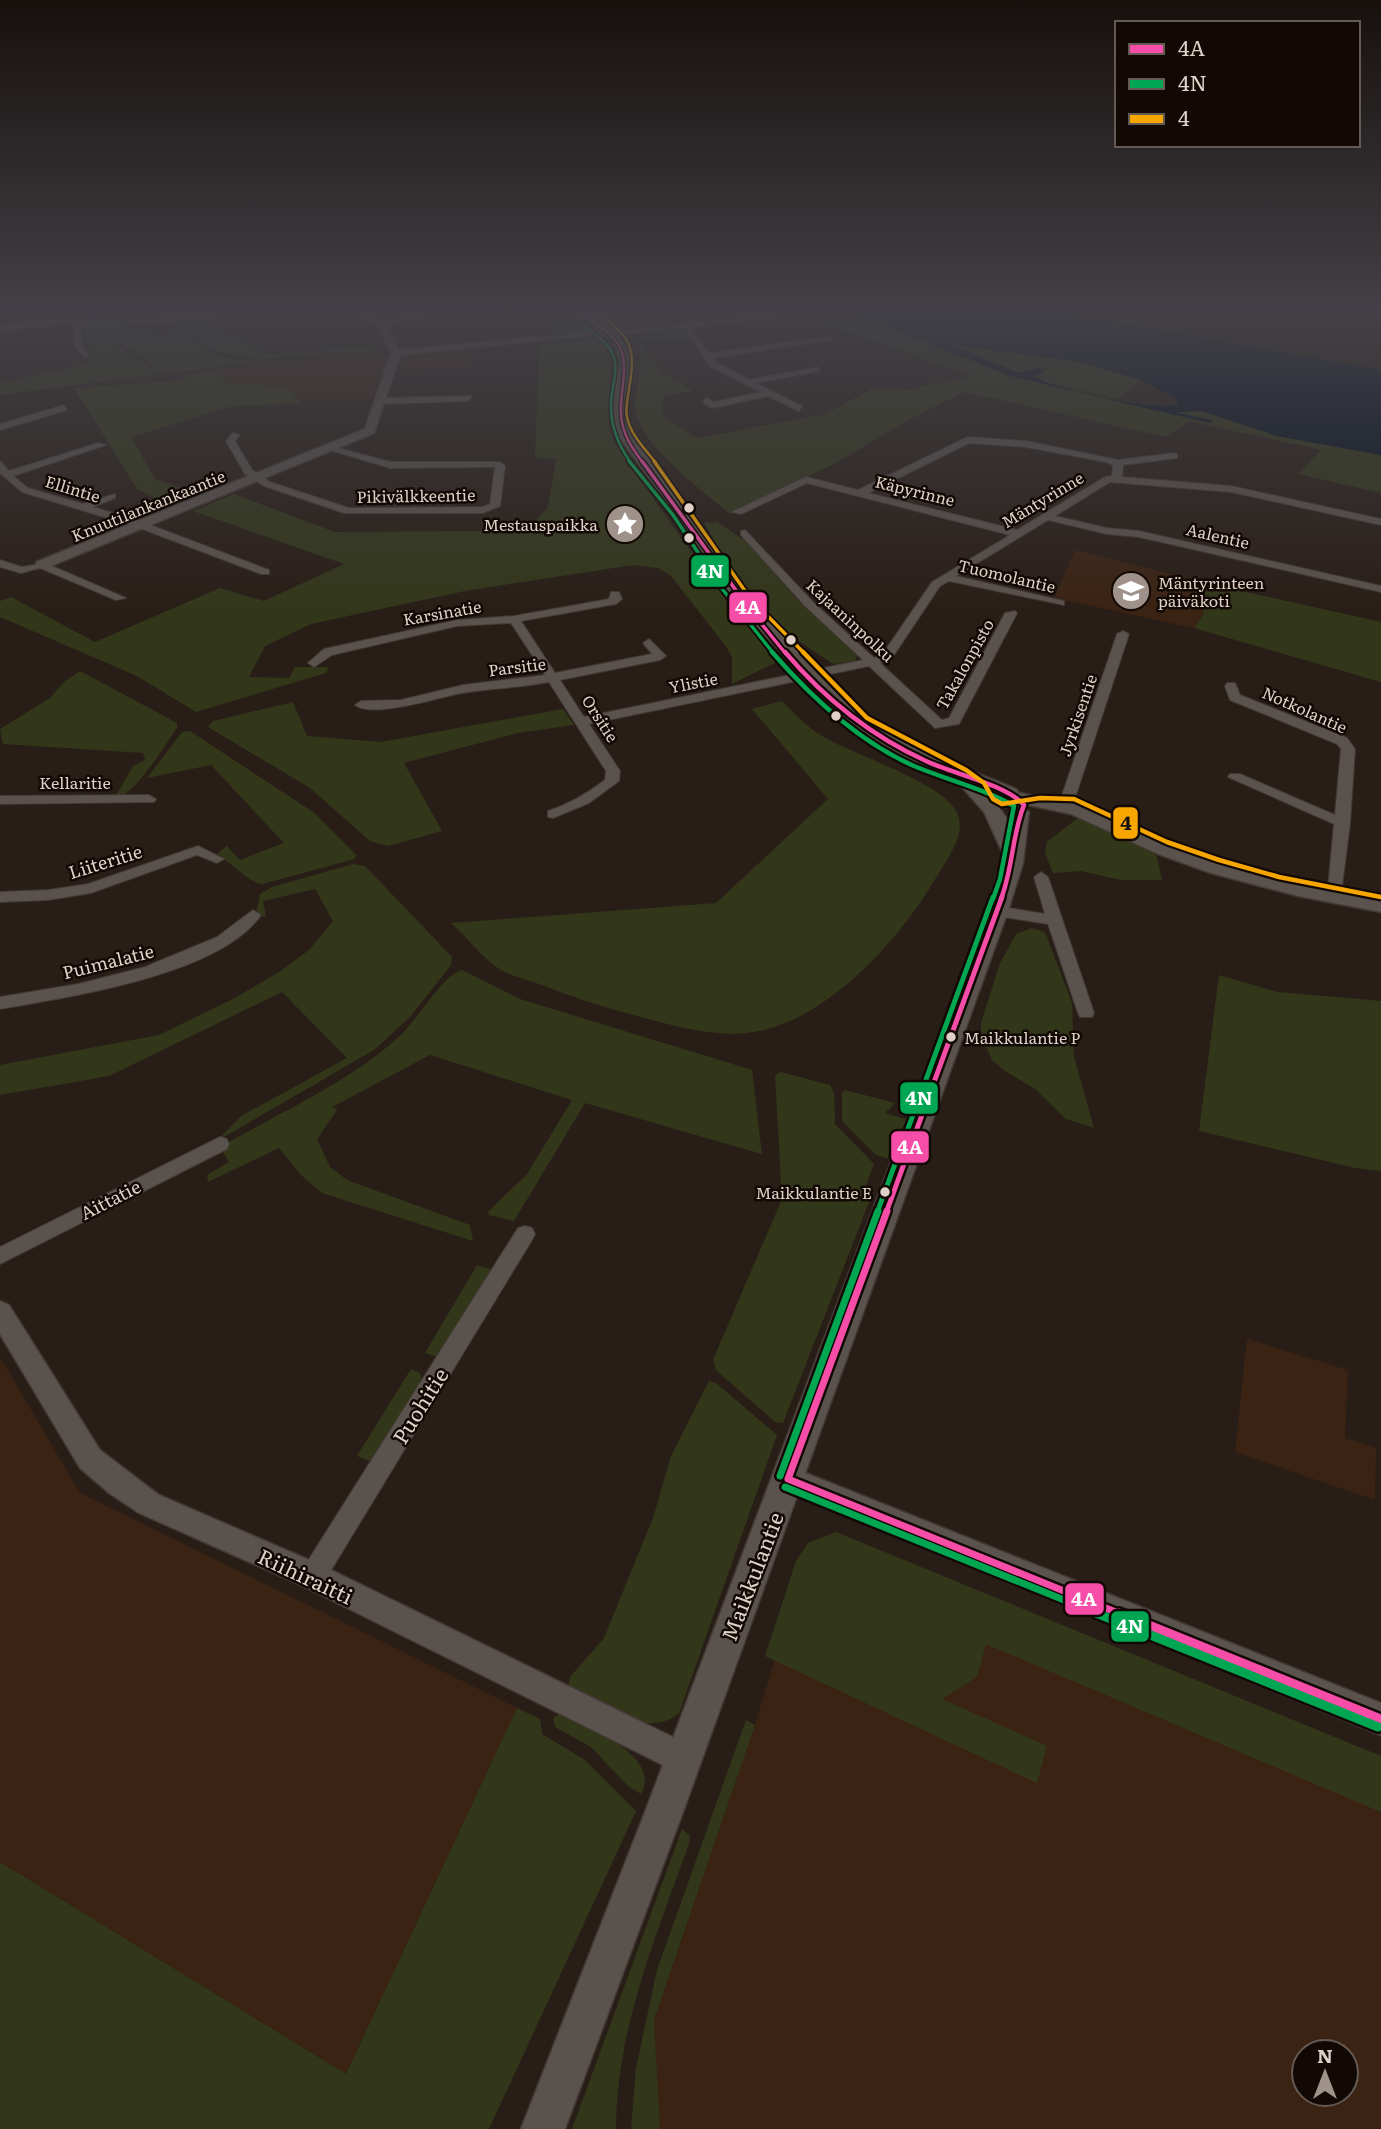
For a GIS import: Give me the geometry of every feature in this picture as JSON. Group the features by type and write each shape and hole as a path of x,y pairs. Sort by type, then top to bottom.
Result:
{"main road":[{"path":"618,412 626,438 689,522 743,603 811,676 863,725 961,777 976,789 1006,835 1013,863"},
{"path":"939,765 1017,803 1007,814 988,806"},
{"name":"Maikkulantie","path":"542,2129 788,1479 997,911 1013,863 1017,803"}],"street":[{"path":"0,427 49,412"},
{"name":"Knuutilankankaantie","path":"41,565 333,448 370,431 377,412"},
{"path":"236,435 230,440 248,472 257,478"},
{"path":"860,493 968,440 1026,443 1118,463 1174,456"},
{"path":"0,464 6,475 101,445"},
{"name":"Pikivälkkeentie","path":"257,478 348,511 484,510 495,506 500,466 497,464 390,465 333,448"},
{"path":"1118,463 1117,477 1231,489 1381,522"},
{"name":"Ellintie","path":"6,475 25,490 141,525 265,572"},
{"name":"Mäntyrinne","path":"811,676 886,658 936,584 1074,498 1117,477"},
{"name":"Käpyrinne","path":"737,512 806,480 1016,533"},
{"path":"86,507 113,496"},
{"name":"Aalentie","path":"1047,517 1107,531 1139,534 1381,589"},
{"name":"Kajaaninpolku","path":"745,533 808,604 940,725"},
{"path":"0,563 22,570 41,565 120,598"},
{"name":"Tuomolantie","path":"946,577 1060,603"},
{"name":"Karsinatie","path":"314,663 328,652 368,642 457,623 514,619 612,602 616,599 615,594"},
{"name":"Takalonpisto","path":"940,725 954,721 1011,613"},
{"name":"Orsitie","path":"514,619 612,767 612,781 572,808 553,814"},
{"name":"Jyrkisentie","path":"1060,807 1123,634"},
{"name":"Parsitie","path":"361,705 386,706 463,689 553,678 660,656 649,643"},
{"name":"Ylistie","path":"582,721 811,676"},
{"name":"Notkolantie","path":"1231,686 1234,696 1342,741 1348,749 1335,899"},
{"path":"1235,777 1343,823"},
{"name":"Kellaritie","path":"0,800 149,799"},
{"path":"1017,803 1060,807 1216,869 1335,899 1381,906"},
{"name":"Liiteritie","path":"0,897 48,895 91,888 198,849 217,859"},
{"path":"1041,877 1086,1013"},
{"path":"997,911 1055,920"},
{"name":"Puimalatie","path":"0,1003 116,983 159,971 230,937 253,915"},
{"name":"Aittatie","path":"0,1256 220,1144"},
{"name":"Puohitie","path":"313,1576 525,1234"},
{"name":"Riihiraitti","path":"0,1312 90,1459 101,1472 149,1504 313,1576 682,1758"},
{"path":"788,1479 1030,1574 1381,1719"}],"shaded area":[{"name":"Mäntyrinteen päiväkoti","path":"1075,550 1206,583 1203,615 1194,628 1054,598"},
{"path":"1247,1339 1348,1370 1345,1438 1376,1448 1375,1500 1235,1452"},
{"path":"0,1357 80,1493 517,1708 346,2074 0,1862"},
{"path":"802,1571 1381,1756 1381,2129 660,2129 654,2020 755,1725"}],"green space":[{"path":"89,412 212,412 131,437 155,479 200,494 170,506 137,489"},
{"path":"537,412 608,412 612,436 622,455 777,662 732,684 732,657 671,576 658,568 633,565 465,591 311,624 265,646 249,677 289,678 295,667 329,667 326,673 196,712 137,676 0,617 0,601 11,597 95,642 220,588 264,601 344,564 193,511 234,494 335,532 487,531 533,523 548,507 556,459 535,458"},
{"path":"636,412 662,412 662,415 697,438 826,414 923,412 834,464 730,514 671,464 645,433"},
{"path":"1055,412 1165,412 1210,423 1213,420 1173,413 1206,412 1277,436 1381,455 1381,493 1298,474 1321,450 1189,421 1166,437"},
{"path":"717,522 751,545 793,595 857,656 855,661 833,664 775,625 734,574 704,523"},
{"path":"1206,583 1381,622 1381,682 1194,628 1203,615"},
{"path":"80,671 177,723 177,728 140,780 123,795 115,797 133,766 145,760 143,753 3,744 0,729 50,698 65,681"},
{"path":"782,701 822,736 932,789 946,799 959,818 960,827 955,844 921,901 881,952 831,997 803,1015 775,1027 731,1034 686,1028 603,1006 505,972 488,960 451,923 716,903 828,799 752,709"},
{"path":"293,702 307,736 381,742 563,709 574,725 518,733 404,763 442,831 388,846 370,841 310,788 208,727 213,721"},
{"path":"190,731 313,812 356,855 355,859 262,884 251,880 219,857 218,853 227,846 240,860 284,843 211,765 147,778 182,732"},
{"path":"1079,817 1151,850 1157,857 1162,880 1121,880 1081,871 1053,873 1045,853 1047,842"},
{"path":"353,864 365,866 452,957 451,965 410,1017 374,1050 217,1141 241,1116 347,1058 282,992 109,1076 0,1095 0,1065 159,1035 233,999 279,972 309,950 333,921 315,889 263,901 266,917 256,914 260,894 272,887"},
{"path":"1032,928 1045,932 1072,1003 1074,1057 1094,1128 1066,1119 1035,1089 1005,1071 992,1060 981,1035 981,1023 1000,963 1016,934"},
{"path":"462,970 520,999 752,1070 762,1154 585,1103 514,1221 489,1215 488,1212 527,1174 572,1100 430,1055 332,1107 337,1110 317,1139 330,1167 347,1180 470,1225 473,1241 322,1193 302,1176 279,1148 208,1182 207,1175 229,1162 220,1147 337,1082 381,1052 407,1029 447,980"},
{"path":"1219,975 1277,992 1381,1001 1381,1171 1355,1168 1199,1131"},
{"path":"781,1072 830,1085 834,1093 835,1124 874,1164 863,1193 871,1197 783,1423 775,1422 716,1370 713,1360 782,1199 775,1075"},
{"path":"845,1090 895,1103 885,1113 909,1120 887,1159 875,1154 842,1121 842,1092"},
{"path":"477,1265 493,1270 441,1358 425,1353"},
{"path":"411,1369 420,1373 423,1383 375,1463 357,1456"},
{"path":"709,1381 716,1383 777,1435 679,1713 666,1721 638,1722 608,1711 568,1689 570,1677 604,1638 653,1518 671,1456"},
{"path":"836,1532 1381,1756 1381,1812 986,1644 977,1677 942,1699 1047,1746 1037,1783 765,1656 796,1561 808,1543"},
{"path":"517,1708 540,1719 542,1734 585,1760 636,1811 489,2129 0,2129 0,1862 346,2074"},
{"path":"560,1714 602,1734 632,1755 641,1767 645,1780 641,1794 628,1786 591,1747 555,1727 553,1718"},
{"path":"746,1720 755,1725 654,2020 660,2129 631,2129 636,2068 657,1970"},
{"path":"682,1829 690,1836 689,1844 651,1949 630,2020 618,2092 616,2129 572,2129"}],"water":[{"path":"1165,412 1214,421 1210,423"},
{"path":"1206,412 1381,412 1381,455 1277,436"}],"transit line":[{"name":"4N","path":"612,412 617,438 628,459 673,515 742,616 806,689 856,732 883,750 911,765 1014,806 1000,879 780,1476"},
{"name":"4A","path":"621,412 626,438 641,460 751,611 797,667 850,715 879,736 945,770 1015,795 1024,805 1017,823 1008,881 788,1479"},
{"name":"4","path":"627,412 634,434 696,517 750,598 867,718 966,770 984,783 993,799 1002,804 1040,798 1074,799 1167,842 1219,860 1279,877 1381,897"},
{"name":"4A","path":"788,1479 1381,1719"},
{"name":"4N","path":"785,1487 1378,1727"}],"place":[{"name":"Mestauspaikka","path":"625,524"},
{"name":"Mäntyrinteen päiväkoti","path":"1131,591"},
{"name":"Maikkulantie P","path":"951,1037"},
{"name":"Maikkulantie E","path":"885,1192"}]}
